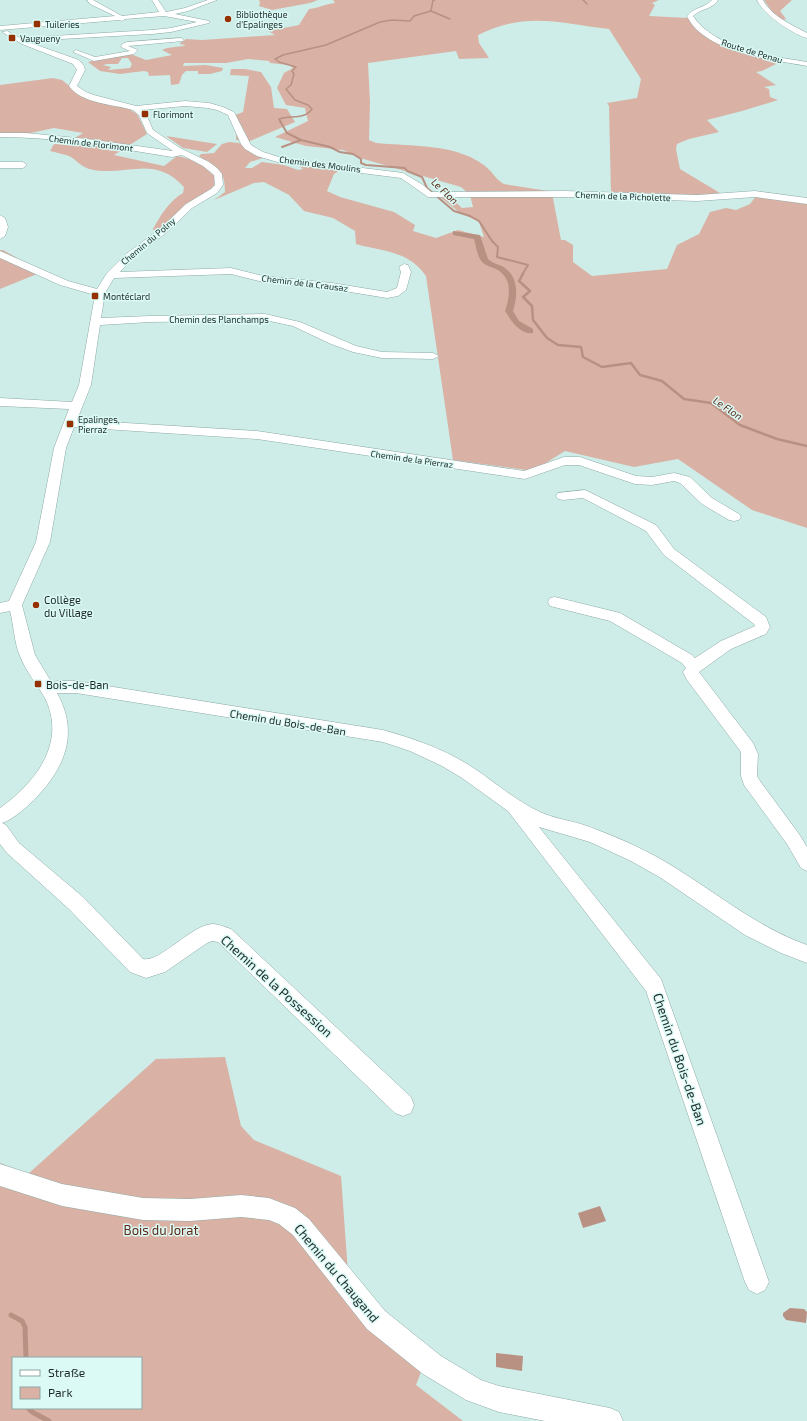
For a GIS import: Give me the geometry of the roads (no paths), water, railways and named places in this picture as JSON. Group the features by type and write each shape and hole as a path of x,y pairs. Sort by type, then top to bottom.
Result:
{"street":[{"path":"90,0 92,4 118,15 122,19"},
{"path":"3,29 19,40 152,32 172,30 207,22 164,14 158,7 155,0"},
{"path":"3,29 164,14 186,10 216,0"},
{"name":"Route de Penau","path":"715,0 712,4 696,10 690,16 695,24 705,33 725,44 748,51 778,59 807,64"},
{"path":"760,0 765,9 786,24 807,36"},
{"path":"76,52 94,59 100,59 132,53 135,50 124,47 124,45 127,44 181,40 177,36 152,32"},
{"name":"Chemin des Moulins","path":"19,40 77,62 81,73 73,86 77,91 136,108 196,104 211,105 231,114 244,142 248,147 260,154 281,160 403,176 420,186 428,194"},
{"name":"Chemin du Polny","path":"8,607 43,542 60,448 71,423 87,375 100,293 112,275 129,256 164,230 189,206 214,192 219,185 218,174 214,170 206,164 183,153 150,131 142,114 136,108"},
{"name":"Chemin de Florimont","path":"0,135 26,135 87,141 172,154 183,153"},
{"path":"0,165 23,165"},
{"name":"Chemin de la Picholette","path":"428,194 559,194 697,198 755,194 807,201"},
{"path":"0,218 3,227 0,236"},
{"path":"0,254 64,284 100,293"},
{"name":"Chemin de la Crausaz","path":"112,275 231,270 263,279 332,286 387,295 394,294 401,290 406,272 404,267"},
{"name":"Chemin des Planchamps","path":"95,322 150,319 265,317 296,324 353,349 382,355 433,356"},
{"path":"0,402 77,406"},
{"name":"Chemin de la Pierraz","path":"71,423 257,435 525,475 564,461 580,461 636,480 652,481 674,477 685,480 707,501 734,517"},
{"path":"563,496 585,494 651,528 657,533 660,543 669,552 760,621 763,627 760,630 726,645 694,667 691,672 692,676 747,748 750,754 749,776 753,785 793,839 807,863"},
{"path":"555,602 615,617 687,659 694,667"},
{"path":"0,817 18,805 37,786 50,768 57,752 61,728 59,714 48,690 28,655 19,612 8,607"},
{"name":"Chemin du Bois-de-Ban","path":"48,690 57,687 76,687 383,736 408,743 436,755 467,772 529,815 547,822 584,832 618,845 667,872 766,938 807,954"},
{"name":"Chemin du Bois-de-Ban","path":"513,805 654,986 757,1282"},
{"name":"Chemin de la Possession","path":"0,830 13,848 76,903 136,966 146,969 158,966 200,937 212,932 224,935 403,1105"},
{"name":"Chemin du Chaugand","path":"0,1175 62,1195 143,1209 190,1210 241,1206 269,1209 287,1216 301,1227 376,1320 432,1365 475,1391 499,1399 610,1421"}],"waterway":[{"name":"Le Flon","path":"431,11 433,0 435,0"},
{"path":"583,0 587,4"},
{"name":"Le Flon","path":"281,122 279,119 305,115 312,109 308,105 295,100 286,89 291,85 294,74 292,71 296,67 279,62 275,59 283,55 326,45 380,22 392,20 410,21 414,16 431,11"},
{"path":"431,11 450,19"},
{"name":"Le Flon","path":"280,121 287,133 301,140"},
{"path":"282,147 301,140"},
{"name":"Le Flon","path":"301,140 330,147 340,152 353,154 361,159 361,163 366,165 405,168 407,171 422,177 427,188 454,211 470,216 479,221 492,241 498,247 497,257 528,265 522,275"},
{"path":"456,233 477,237 483,259 489,264 501,269 510,279 513,289 513,300 509,311 516,323 530,331"},
{"name":"Le Flon","path":"523,274 519,281 530,291 523,297 532,306 533,320 547,338 558,345 581,347 583,357 602,367 631,363 640,375 662,381 684,399 711,403 740,425 777,439 807,446"},
{"path":"11,1315 22,1321 25,1327 26,1357"},
{"path":"29,1409 49,1421"}],"place":[{"name":"Bibliothèque d'Epalinges","path":"228,19"},
{"name":"Tuileries","path":"37,24"},
{"name":"Vaugueny","path":"12,38"},
{"name":"Florimont","path":"145,114"},
{"name":"Montéclard","path":"95,296"},
{"name":"Epalinges, Pierraz","path":"70,424"},
{"name":"Collège du Village","path":"36,605"},
{"name":"Bois-de-Ban","path":"38,684"}],"park label":[{"name":"Bois du Jorat","path":"161,1230"}]}
